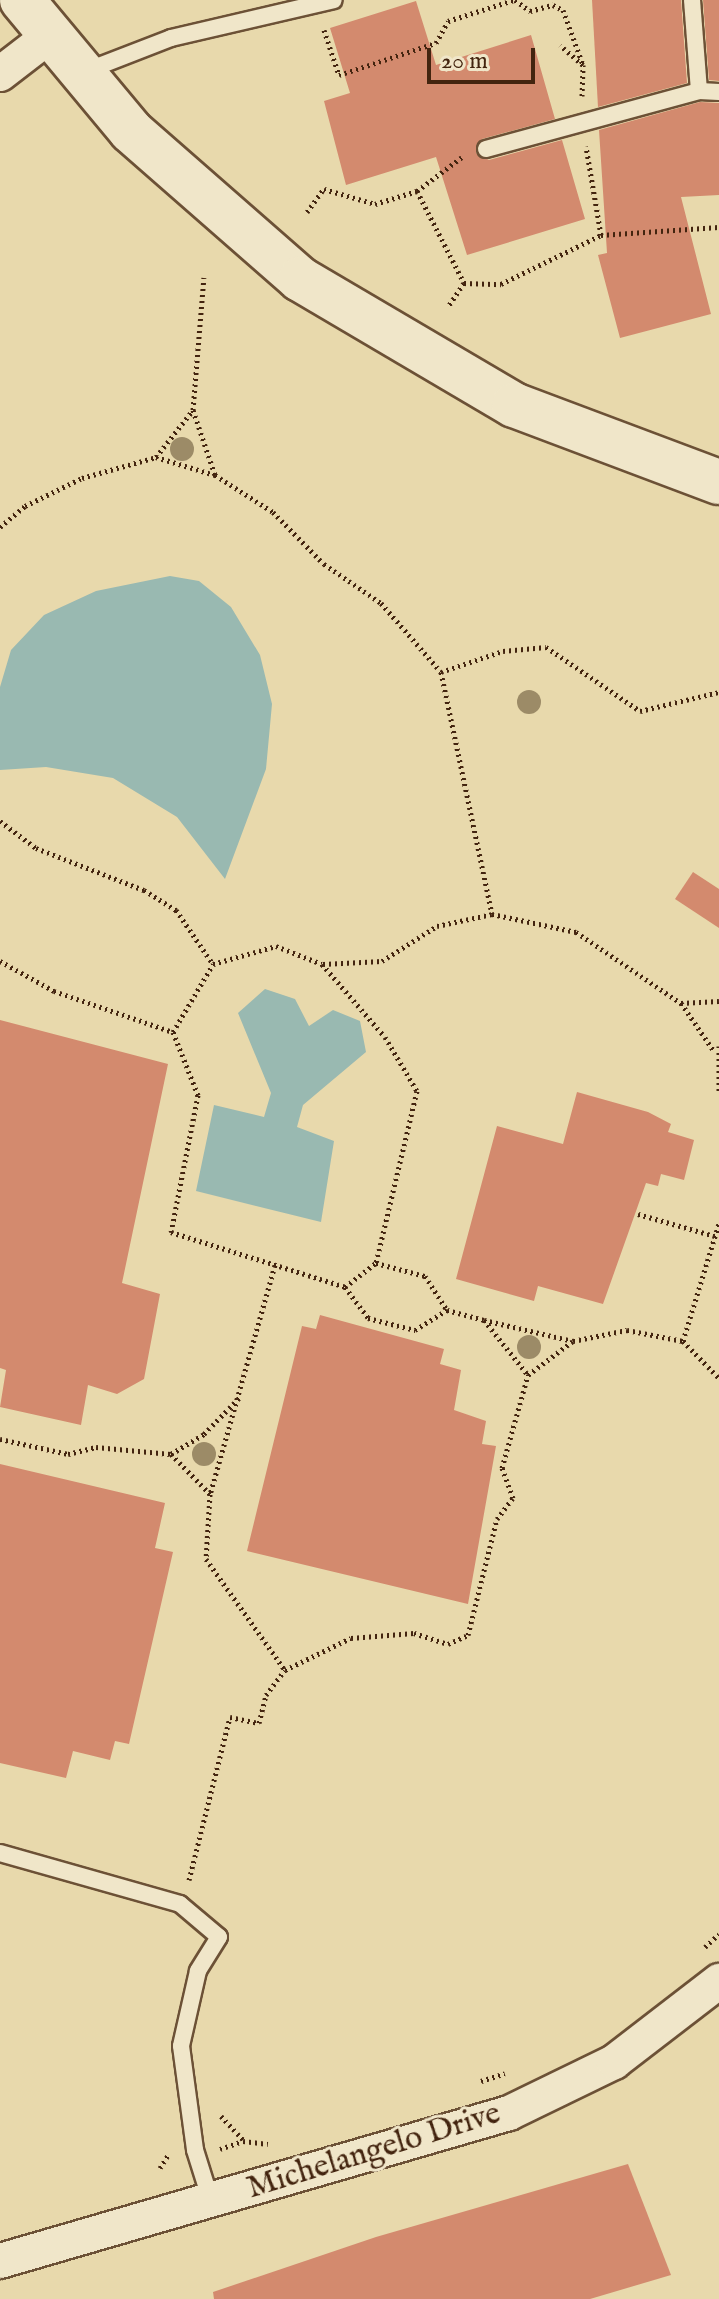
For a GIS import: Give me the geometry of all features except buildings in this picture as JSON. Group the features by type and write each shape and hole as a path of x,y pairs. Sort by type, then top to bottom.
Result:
{"main road":[{"path":"22,0 78,74 239,230 367,324 514,405 719,482"}],"street":[{"path":"0,74 48,37"},
{"name":"Michelangelo Drive","path":"0,2261 509,2113 614,2062 719,1981"}],"lane":[{"path":"78,74 171,38 334,0"},
{"path":"692,0 699,91"},
{"path":"486,149 699,91 719,92"},
{"path":"0,1853 180,1904 219,1937 198,1971 181,2046 197,2156 211,2201"}],"path":[{"path":"317,6 339,75 436,43 448,21 514,0 530,11 553,5 563,10 583,65 560,45"},
{"path":"589,159 601,235"},
{"path":"307,212 324,189 375,204 417,191 449,161"},
{"path":"417,191 464,283"},
{"path":"464,283 501,284 601,235 719,227"},
{"path":"204,277 193,410 215,475"},
{"path":"448,307 464,283"},
{"path":"156,457 193,410"},
{"path":"0,527 82,478 156,457 215,475 273,512 324,564 381,603 441,672 492,914"},
{"path":"441,672 503,651 546,647 640,711 719,692"},
{"path":"0,821 36,848 144,890 176,910 213,964"},
{"path":"173,1032 213,964 276,946 322,964 382,961 437,926 492,914 576,932 681,1003 717,1048 719,1091"},
{"path":"0,961 54,991 173,1032 198,1095 171,1232 345,1287 368,1318 415,1330 447,1310"},
{"path":"322,964 385,1037 417,1091 376,1263 345,1287"},
{"path":"681,1003 719,1001"},
{"path":"638,1214 718,1237"},
{"path":"683,1341 718,1237 719,1223"},
{"path":"376,1263 425,1276 447,1310 484,1320 573,1341 627,1330 683,1341 719,1378"},
{"path":"275,1265 244,1393 210,1494 206,1559 285,1670"},
{"path":"484,1320 528,1375"},
{"path":"180,1904 230,1717 259,1723 266,1695 285,1670 318,1650 383,1631 448,1644 468,1635 497,1519 513,1498 502,1468 528,1375 573,1341"},
{"path":"0,1439 68,1454 96,1447 171,1454 204,1434 244,1393"},
{"path":"171,1454 210,1494"},
{"path":"699,1953 719,1934"},
{"path":"463,2087 520,2067"},
{"path":"221,2116 243,2141"},
{"path":"150,2177 160,2168 243,2141 276,2143"},
{"path":"160,2168 170,2142"}],"water":[{"path":"170,576 199,581 231,607 260,655 272,704 266,769 225,879 177,817 113,778 46,767 0,770 0,687 11,650 44,615 96,591"},
{"path":"265,989 295,999 309,1026 333,1010 360,1021 366,1052 303,1105 297,1127 334,1141 321,1222 196,1191 214,1105 264,1117 271,1093 238,1013"}]}
